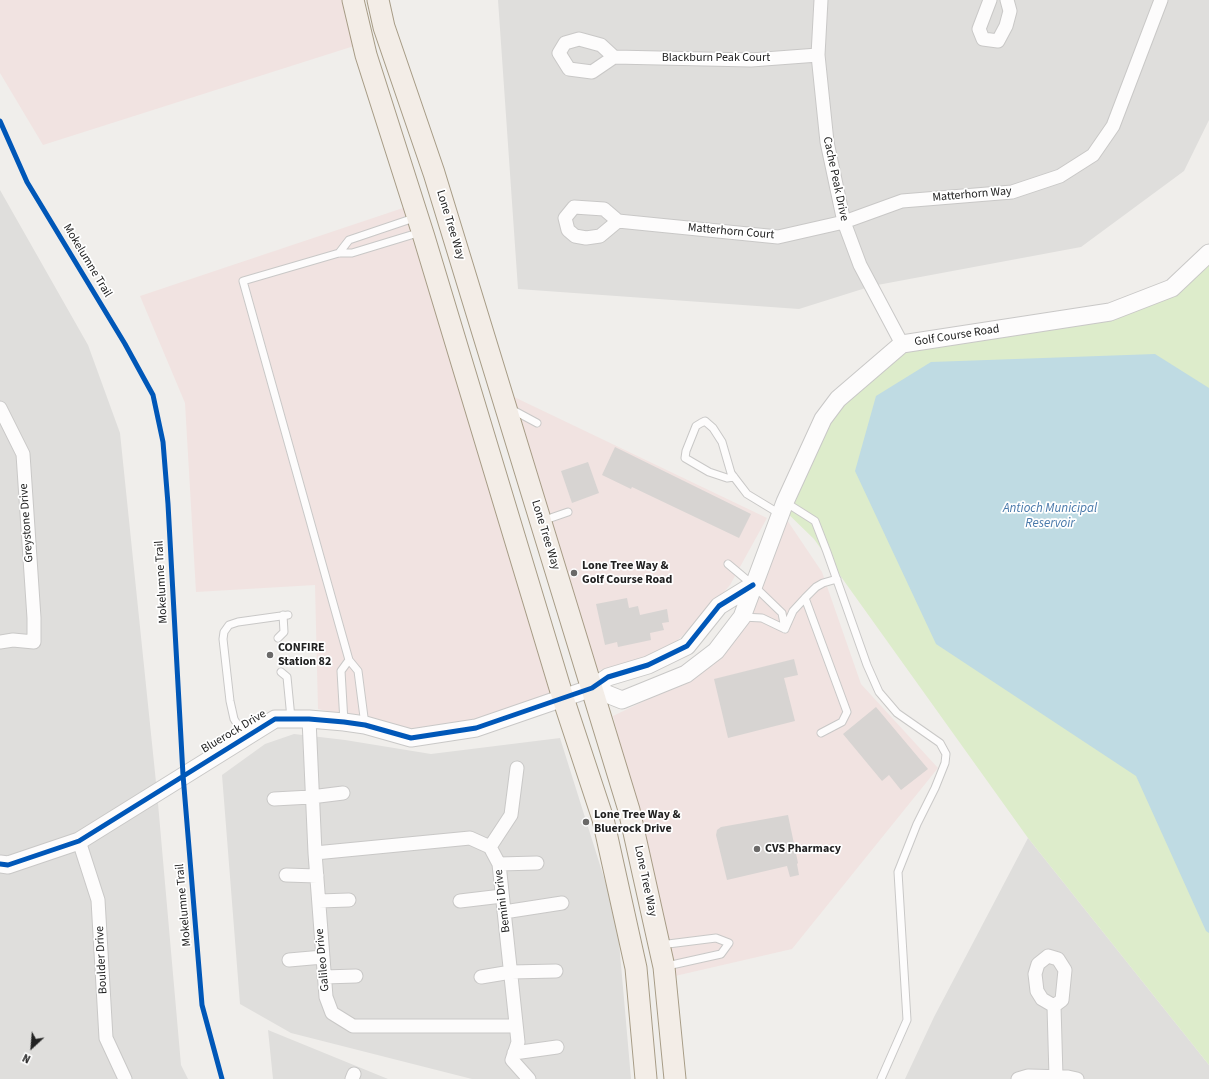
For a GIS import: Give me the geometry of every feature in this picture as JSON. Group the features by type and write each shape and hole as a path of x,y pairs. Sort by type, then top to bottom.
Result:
{"main road":[{"path":"353,0 366,55 420,224 563,698 603,819 634,961 646,1079"},
{"name":"Lone Tree Way","path":"378,0 384,27 434,173 629,810 664,967 675,1079"}],"street":[{"name":"Cache Peak Drive","path":"821,0 818,55 827,142 844,222 860,265 902,344"},
{"path":"990,0 979,29 983,39 998,41 1006,26 1010,11 1008,0"},
{"name":"Matterhorn Way","path":"844,222 902,201 1012,192 1060,176 1093,156 1113,126 1161,0"},
{"name":"Blackburn Peak Court","path":"614,57 751,60 818,55"},
{"name":"Matterhorn Court","path":"618,221 778,237 844,222"},
{"name":"Golf Course Road","path":"592,688 622,700 686,674 716,650 742,616 782,508 823,418 838,399 902,344 1110,312 1172,288 1209,253"},
{"name":"Greystone Drive","path":"0,408 23,454 34,618 34,642 13,640 0,642"},
{"path":"592,688 608,677 648,665 687,646 719,606 753,585"},
{"name":"Bluerock Drive","path":"0,864 8,865 79,841 275,719 309,719 344,722 365,725 411,738 476,728 592,688"},
{"name":"Galileo Drive","path":"309,719 315,853 324,977 326,996 332,1013 353,1026 516,1026"},
{"path":"315,853 470,838 490,847 511,815 517,768"},
{"path":"274,799 312,797 343,793"},
{"name":"Boulder Drive","path":"79,841 98,900 106,1038 125,1079"},
{"name":"Bemini Drive","path":"490,847 499,864 511,972 518,1042 513,1057"},
{"path":"499,864 537,862"},
{"path":"286,875 317,876"},
{"path":"460,902 502,896"},
{"path":"319,901 349,900"},
{"path":"504,912 562,903"},
{"path":"289,960 323,956"},
{"path":"481,977 511,972 556,971"},
{"path":"324,977 356,976"},
{"path":"1054,1006 1056,1077"},
{"path":"529,1079 513,1057 557,1047"},
{"path":"1018,1079 1028,1076 1068,1077 1077,1079"}],"lane":[{"path":"339,253 349,240 420,224"},
{"path":"365,725 358,671 349,660 243,281 339,253 352,253 420,224"},
{"path":"505,405 537,423"},
{"path":"734,477 727,478 709,472 685,458 686,451 696,426 705,421 713,428 722,442 731,473 747,494 814,521 867,665 879,692 897,713 940,743 946,754 945,763 936,788 917,824 898,872 907,1020 881,1079"},
{"path":"541,522 568,512"},
{"path":"728,564 753,585 782,613 785,629"},
{"path":"785,629 793,611 816,587 836,579"},
{"path":"805,598 847,712 842,722 821,733"},
{"path":"245,737 234,719 230,701 223,639 224,632 229,625 238,622 286,615 284,632 278,638"},
{"path":"742,616 762,618 785,629"},
{"path":"284,632 291,637"},
{"path":"344,722 341,671 349,660"},
{"path":"287,677 293,671"},
{"path":"281,672 287,677 291,719"},
{"path":"659,945 716,938 729,943 721,954 664,967"}],"shaded area":[{"path":"0,0 342,0 354,46 43,145 0,73"},
{"path":"498,0 1209,0 1209,120 1184,171 1081,247 872,286 799,309 518,289"},
{"path":"0,190 88,345 120,433 157,792 181,1065 188,1079 0,1079"},
{"path":"403,208 555,696 448,729 421,730 393,726 318,709 315,585 196,592 185,403 140,296"},
{"path":"512,396 767,518 730,585 700,620 662,654 596,671"},
{"path":"787,520 822,572 861,684 938,768 792,949 675,976 613,716 667,690 733,644 757,602"},
{"path":"294,734 345,740 431,754 560,738 617,919 631,1079 472,1079 291,1033 240,1004 222,775 265,744"},
{"path":"1028,838 1209,1065 1209,1079 905,1079 934,1017"},
{"path":"268,1030 388,1079 273,1079"}],"green space":[{"name":"Antioch Municipal Reservoir","path":"1209,253 1209,1065 1028,838 814,539 782,508 823,419 902,344 1110,312 1172,288"}],"water":[{"name":"Antioch Municipal Reservoir","path":"1155,354 1209,388 1209,933 1206,931 1136,776 936,644 855,471 876,396 931,362"}],"building":[{"path":"615,447 751,514 739,538 632,487 631,489 602,475"},
{"path":"588,462 599,493 572,503 561,471"},
{"path":"627,598 629,608 638,606 640,615 667,609 669,622 662,623 664,630 650,633 651,640 618,647 617,642 605,645 596,604"},
{"path":"794,659 798,675 784,678 795,721 728,738 714,679"},
{"path":"876,707 928,769 901,790 889,775 882,781 843,734"},
{"name":"CVS Pharmacy","path":"788,815 799,875 790,877 787,866 727,880 716,835 717,830 721,827"}],"cycle path":[{"name":"Mokelumne Trail","path":"0,121 27,182 125,344 153,395 163,442 168,504 183,775 202,1005 222,1079"},
{"path":"0,864 8,865 79,841 275,719 309,719 344,722 365,725 411,738 476,728 592,688 608,677 648,665 687,646 719,606 753,585"}],"place":[{"name":"Lone Tree Way & Golf Course Road","path":"574,573"},
{"name":"CONFIRE Station 82","path":"270,655"},
{"name":"Lone Tree Way & Bluerock Drive","path":"586,822"},
{"name":"CVS Pharmacy","path":"757,849"}]}
